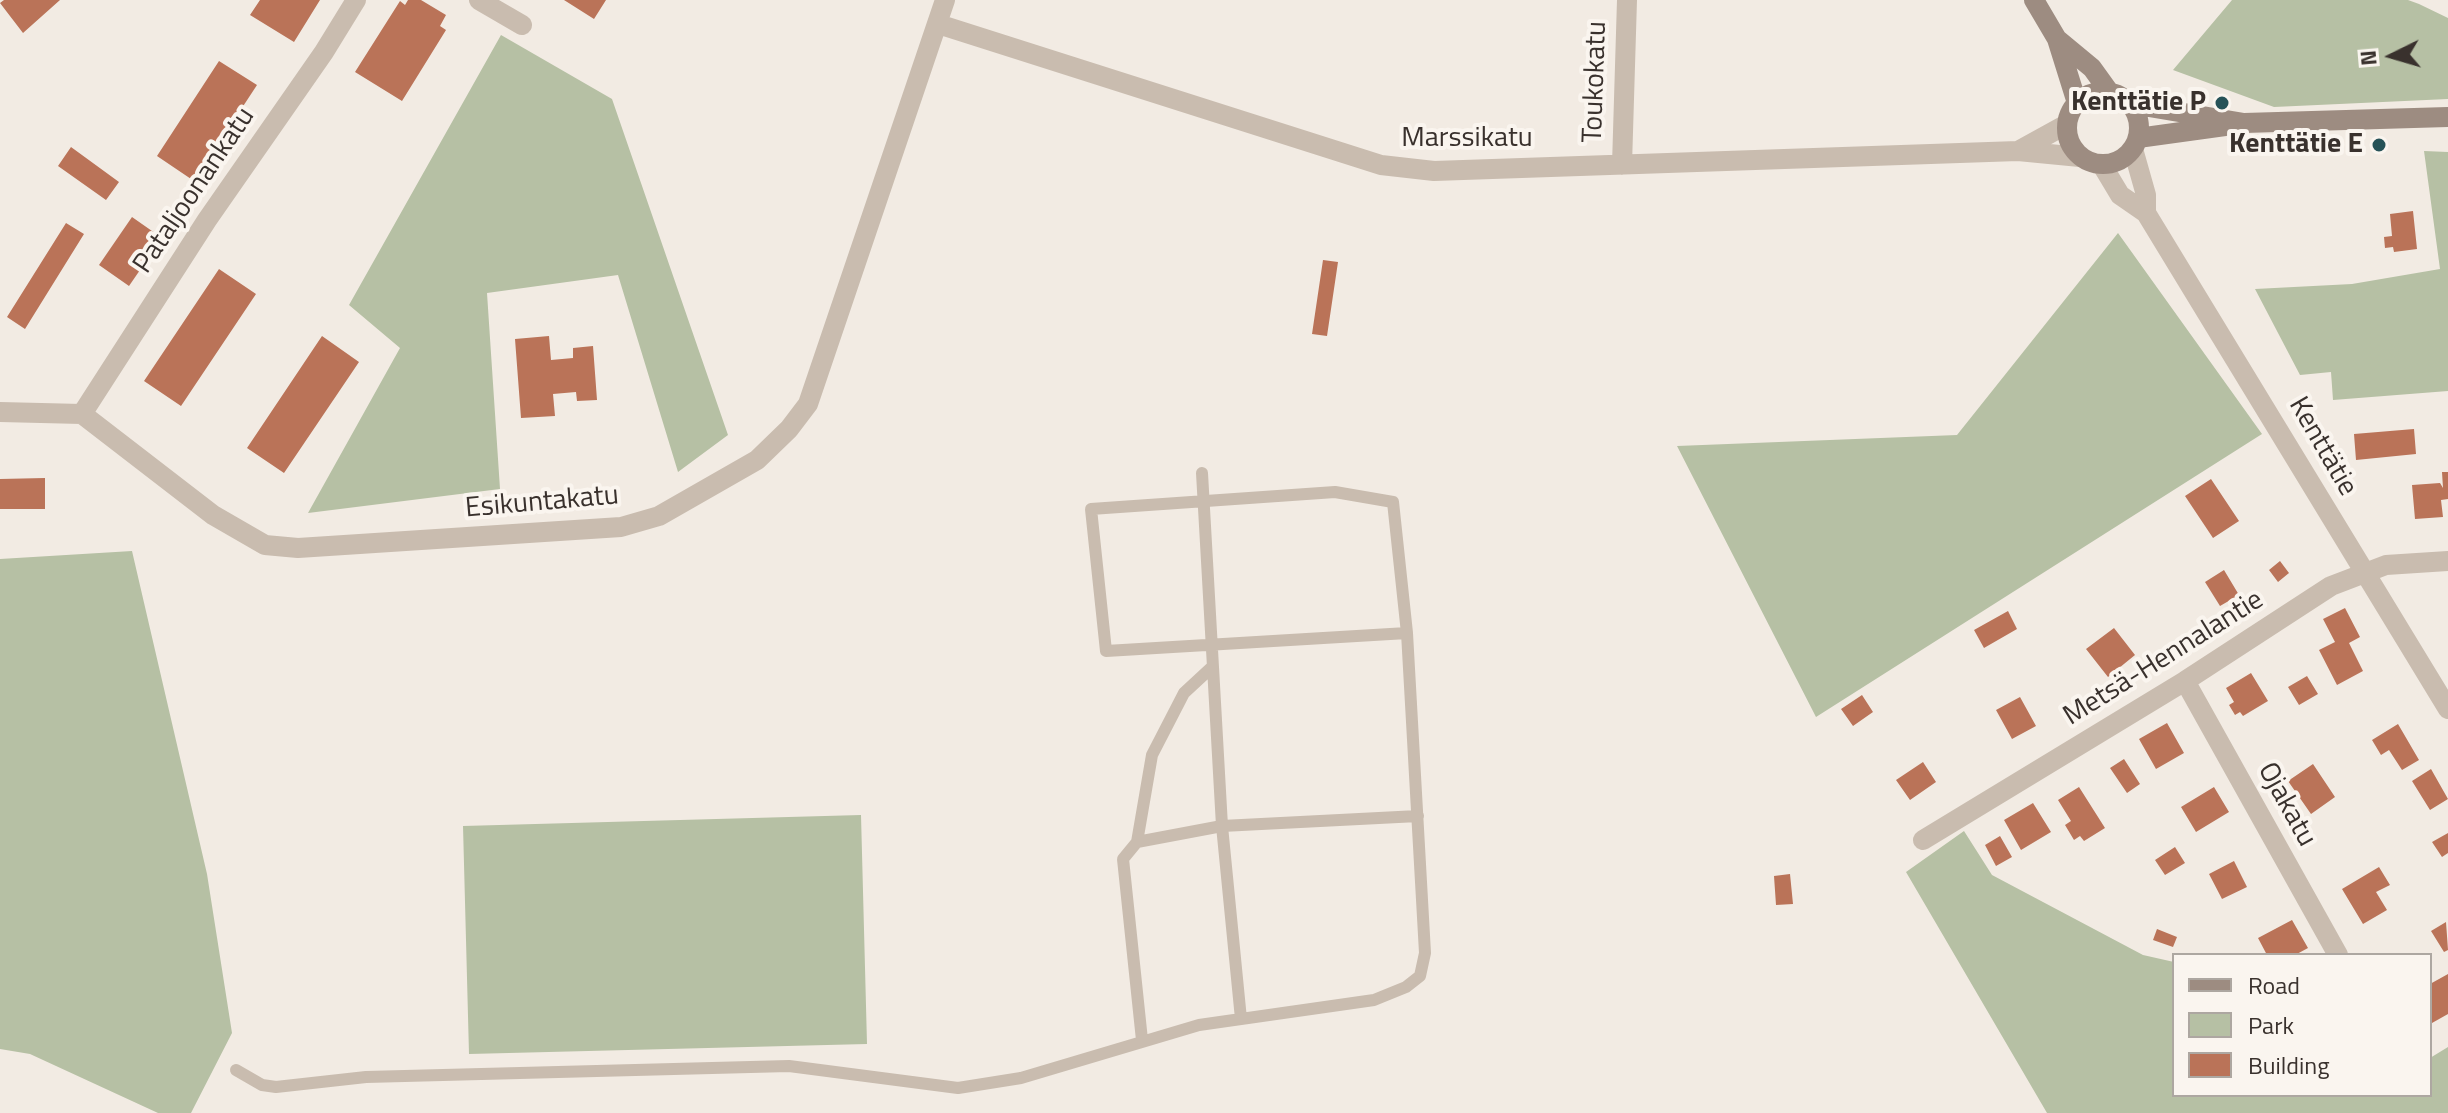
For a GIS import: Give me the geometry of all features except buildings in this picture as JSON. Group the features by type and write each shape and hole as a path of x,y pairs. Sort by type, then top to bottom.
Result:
{"street":[{"name":"Pataljoonankatu","path":"82,414 207,220 324,52 356,0"},
{"path":"479,0 522,25"},
{"name":"Esikuntakatu","path":"82,414 213,515 265,545 298,548 621,527 659,516 757,460 789,429 808,404 945,0"},
{"name":"Toukokatu","path":"1622,165 1627,0"},
{"path":"2034,0 2057,39 2077,103"},
{"name":"Marssikatu","path":"938,24 1381,165 1434,171 2018,151 2080,157"},
{"path":"2057,39 2092,68 2110,93 2131,104 2244,123"},
{"path":"2110,93 2087,96 2077,103 2067,124 2068,137 2080,157 2102,165 2114,163 2136,143 2244,123 2448,117"},
{"path":"2131,104 2140,126 2136,143 2146,195 2146,213"},
{"path":"2018,151 2067,124"},
{"path":"2102,165 2120,195 2146,213"},
{"name":"Kenttätie","path":"2146,213 2271,413 2363,573 2448,709"},
{"path":"0,412 82,414"},
{"name":"Metsä-Hennalantie","path":"1923,840 2185,681 2331,586 2386,565 2448,561"},
{"name":"Ojakatu","path":"2185,681 2337,953"}],"lane":[{"path":"1202,473 1222,826 1241,1019"},
{"path":"236,1070 262,1085 276,1087 366,1077 789,1066 958,1088 1021,1078 1142,1040 1241,1019 1374,1000 1406,987 1420,976 1425,953 1407,633 1393,502 1335,492 1203,504 1091,509 1106,651 1407,633"},
{"path":"1142,1040 1123,859 1137,842 1152,755 1184,693 1211,668"},
{"path":"1137,842 1222,826 1418,816"}],"green space":[{"path":"2232,0 2408,0 2419,4 2448,18 2448,99 2274,107 2173,70"},
{"path":"501,35 612,99 728,435 678,472 618,275 487,293 500,489 308,513 400,348 349,305"},
{"path":"2424,151 2448,152 2448,391 2333,400 2331,372 2300,375 2255,289 2352,284 2440,269"},
{"path":"2118,233 2262,434 1816,717 1677,446 1957,435"},
{"path":"132,551 207,874 232,1033 191,1113 158,1113 30,1054 0,1049 0,559"},
{"path":"861,815 867,1044 469,1054 463,826"},
{"path":"1964,831 1992,875 2143,955 2172,962 2172,1097 2432,1097 2432,1057 2448,1047 2448,1113 2047,1113 1906,872"}],"place":[{"name":"Kenttätie P","path":"2222,103"},
{"name":"Kenttätie E","path":"2379,145"}]}
